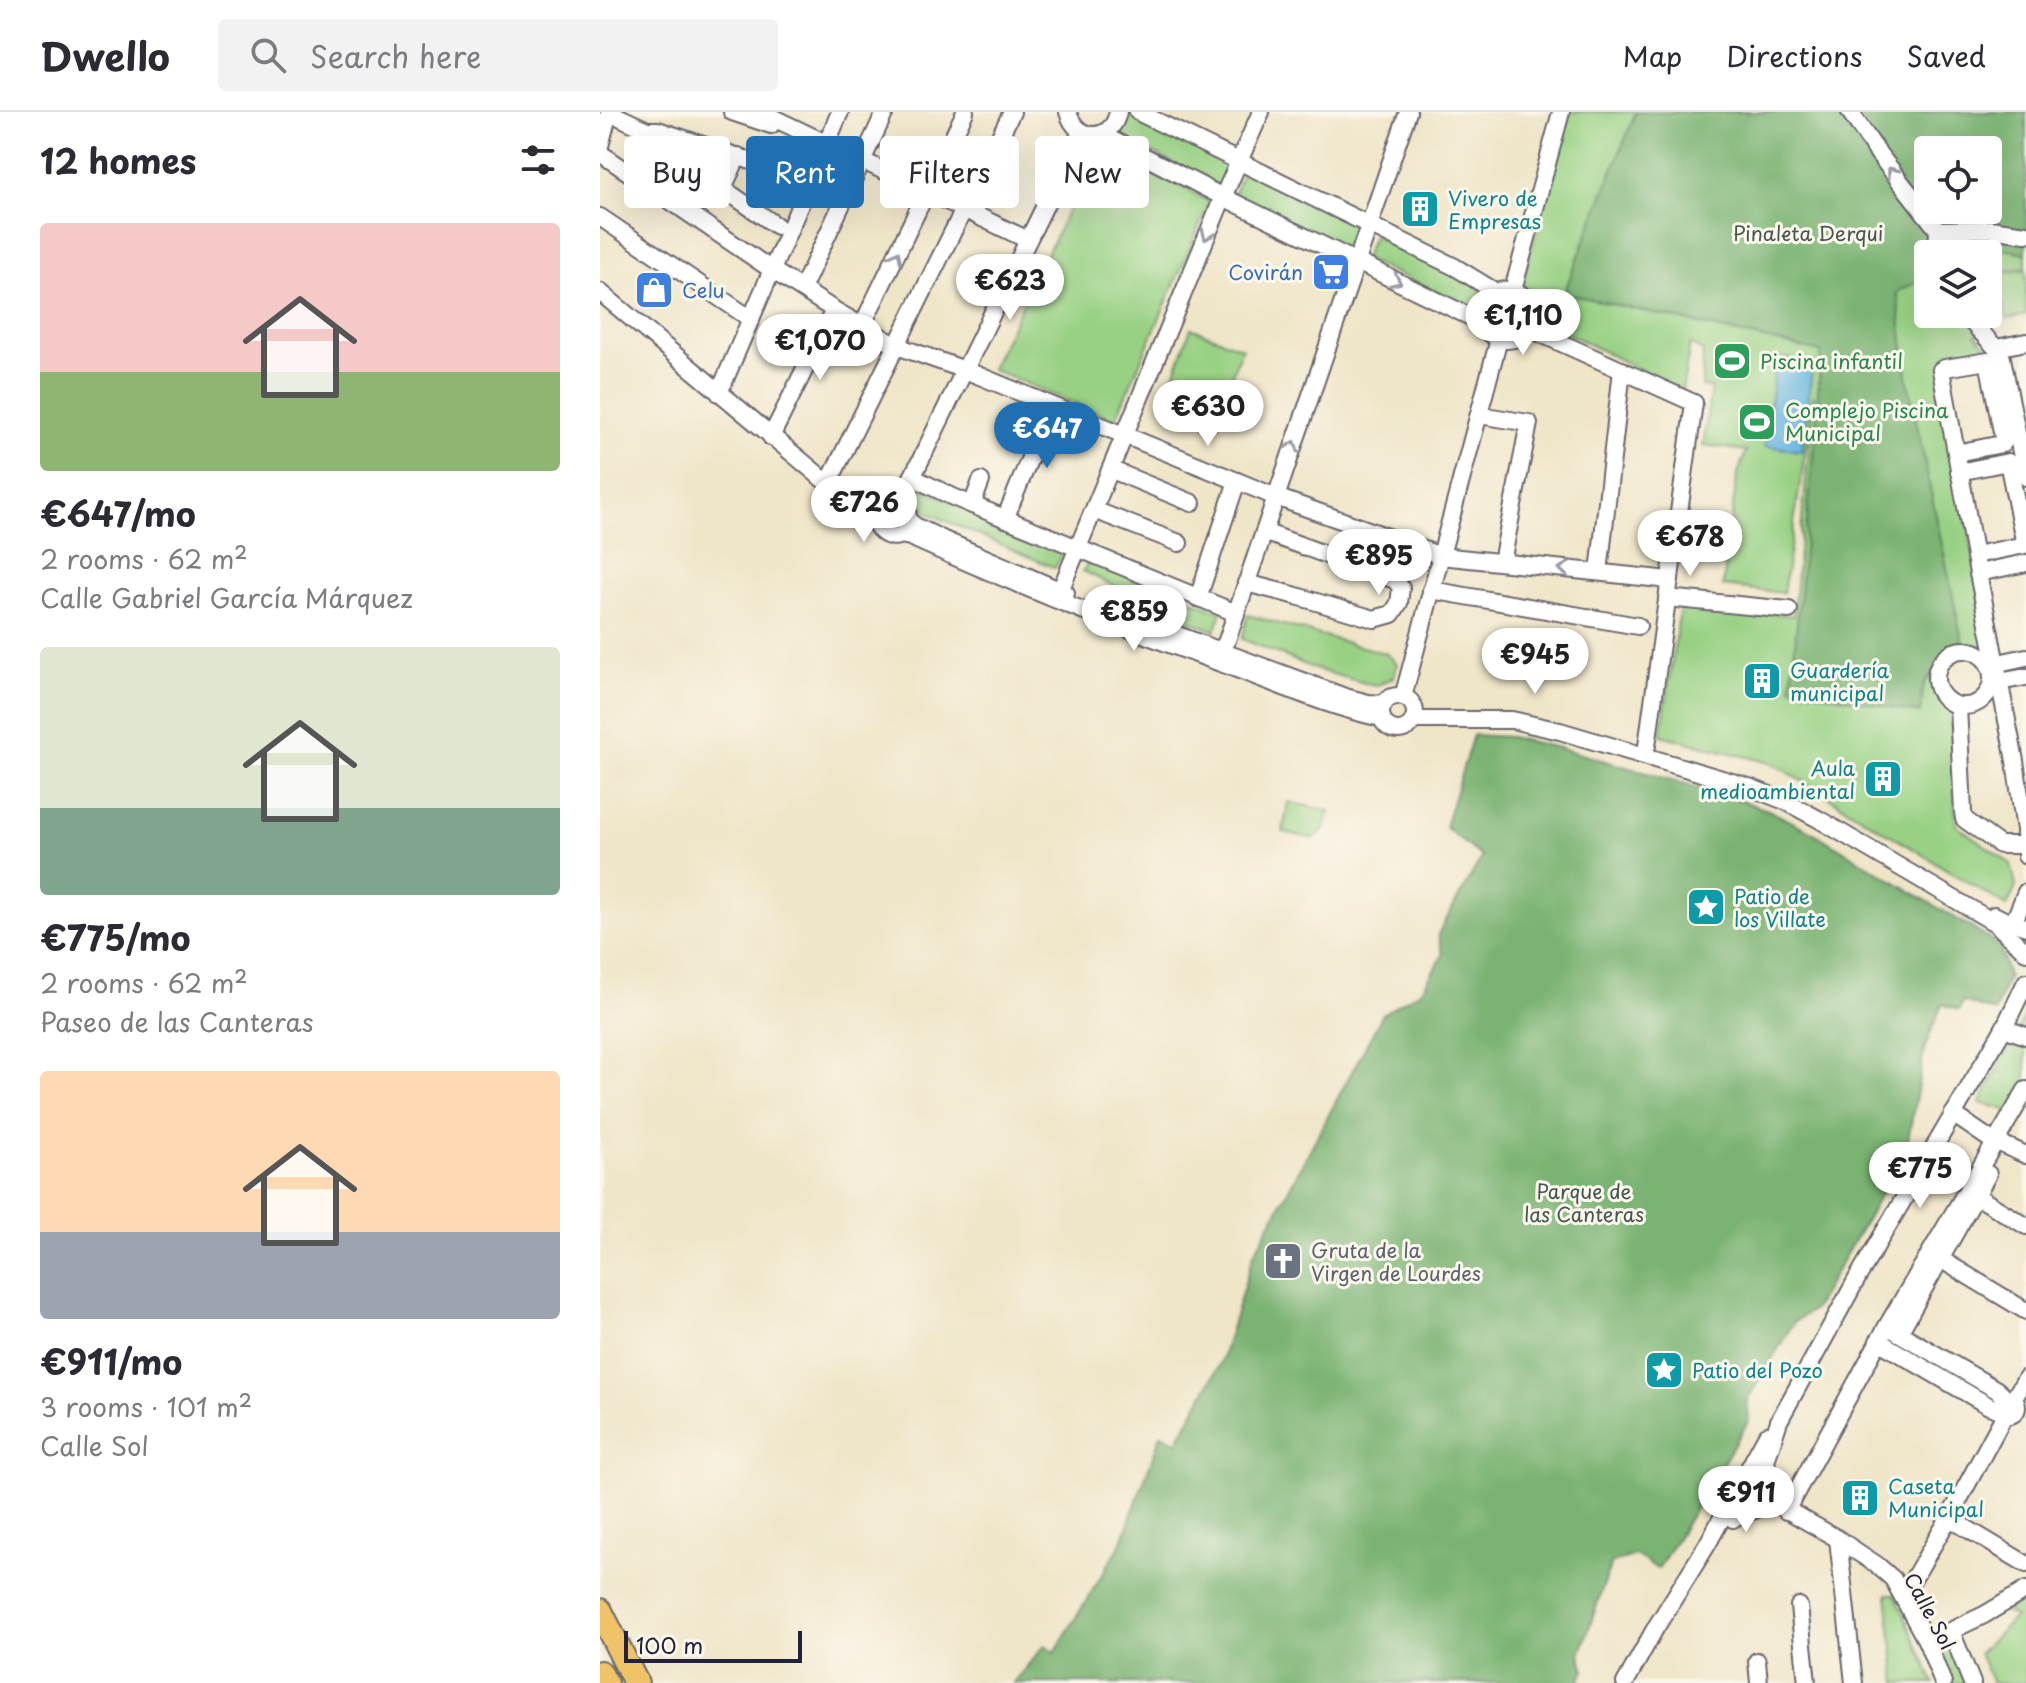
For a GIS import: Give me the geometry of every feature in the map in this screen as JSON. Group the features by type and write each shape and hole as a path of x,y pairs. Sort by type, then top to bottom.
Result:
{"highway":[{"path":"600,1611 636,1683"},
{"path":"600,1673 605,1683"}],"street":[{"path":"600,146 609,112 647,130 676,136"},
{"path":"732,112 805,136"},
{"path":"761,112 811,136"},
{"path":"829,136 840,112"},
{"path":"864,156 885,112"},
{"path":"953,136 965,112"},
{"path":"823,477 897,346 1012,112"},
{"path":"1068,112 1070,120 1081,132 1094,135 1113,125 1118,112"},
{"path":"1138,112 1504,291 1520,293 1530,305 1528,328 1516,338 1499,339 1483,323 1483,308 1485,302 1504,291 1561,112"},
{"path":"1060,591 1261,112"},
{"path":"1220,650 1226,643 1408,112"},
{"path":"1850,112 1938,230 1938,240"},
{"path":"647,130 651,136"},
{"path":"895,513 1081,132"},
{"path":"1101,134 1483,323"},
{"path":"600,153 772,270 897,346 965,370 1125,437 1276,497 1441,556 1670,580"},
{"path":"730,154 746,159"},
{"path":"730,173 738,156"},
{"path":"730,193 777,226"},
{"path":"719,393 799,208"},
{"path":"802,289 840,208"},
{"path":"862,326 918,208"},
{"path":"964,209 1028,240"},
{"path":"600,217 751,319"},
{"path":"1938,230 1990,229 2026,234"},
{"path":"600,292 771,437 823,477 869,504 895,513 932,534 1060,591 1368,703 1383,711 1388,727 1397,730 1407,728 1414,715 1410,702 1403,697 1392,697 1383,711"},
{"path":"771,437 834,310"},
{"path":"1528,328 1694,403 1647,746"},
{"path":"1975,555 2025,549 2002,358 1977,328"},
{"path":"1403,697 1499,339"},
{"path":"1996,348 2026,342"},
{"path":"2026,477 2013,450 1988,361 1941,370 1994,673 2022,786 2026,856"},
{"path":"1599,572 1622,370"},
{"path":"1005,519 1051,406"},
{"path":"1479,415 1529,423 1502,562"},
{"path":"1956,453 2002,444 2013,450"},
{"path":"1959,472 2013,450"},
{"path":"1112,470 1192,503"},
{"path":"912,477 1005,519 1236,613"},
{"path":"972,505 981,481"},
{"path":"1198,598 1237,481"},
{"path":"1094,510 1179,543"},
{"path":"895,513 910,537 1031,590 1342,708 1383,711"},
{"path":"1246,583 1374,619 1392,614 1399,603 1401,588 1395,580 1264,532"},
{"path":"1978,573 2026,563"},
{"path":"1431,590 1638,626"},
{"path":"1667,598 1789,610"},
{"path":"2026,657 1994,673 1989,691 1979,702 1969,706 1958,706 1945,699 1937,686 1936,671 1945,657 1956,651 1969,650 1980,655 1994,673 2026,677"},
{"path":"1958,706 1964,819 2000,845 2026,845"},
{"path":"1414,715 1499,709 1563,723 1733,770 1824,810 1997,916 2020,926 2026,892"},
{"path":"1414,715 1512,720 1560,731 1749,787 1785,801 1820,820 1995,923 2026,952"},
{"path":"1625,1683 1656,1627 1730,1514 1763,1455 1770,1431 1779,1421 1859,1275 2004,1028 2026,982"},
{"path":"2004,1028 2026,1036"},
{"path":"1730,1514 1780,1507 1892,1337 2000,1144 2026,1090"},
{"path":"1953,1114 2000,1144 2026,1155"},
{"path":"1972,1193 2026,1226"},
{"path":"1935,1256 2026,1311"},
{"path":"1892,1337 1989,1406 2011,1407 2026,1426"},
{"path":"1900,1589 1912,1581 2026,1378"},
{"path":"1763,1455 1780,1507"},
{"path":"1730,1514 1740,1494 1750,1489 1750,1476 1763,1455"},
{"name":"Calle Sol","path":"1750,1489 1838,1539 1888,1574 1900,1589 1927,1642 1943,1683"},
{"path":"1949,1518 2026,1564"},
{"path":"1838,1539 1854,1683"},
{"path":"1927,1642 1984,1615 2026,1590"},
{"path":"1799,1606 1807,1683"},
{"name":"Calle Sol","path":"1951,1631 1972,1683"},
{"path":"1757,1661 1759,1683"}],"green space":[{"path":"1126,112 1233,163 1220,187 1149,151 1149,136 1116,134"},
{"name":"Pinaleta Derqui","path":"1570,112 2026,112 2026,267 2002,271 2002,240 1914,240 1914,328 1988,328 1976,334 1995,357 1943,366 1989,653 1966,646 1949,646 1936,665 1931,681 1937,696 1955,710 1951,722 1956,825 2011,864 2016,887 2007,906 1774,764 1661,735 1681,602 1793,616 1814,395 1783,593 1723,586 1737,476 1746,451 1703,445 1711,388 1702,387 1703,351 1690,344 1682,391 1539,319 1535,298 1522,283"},
{"path":"1636,112 2026,112 2026,253 2002,249 2002,240 1914,240 1914,283 1897,292 1908,382 1962,640 1924,683 1920,713 1791,687 1821,352 1564,293"},
{"path":"1149,169 1210,202 1115,420 991,369 1069,208 1149,208"},
{"path":"1244,169 1361,228 1352,255 1233,195"},
{"path":"1373,235 1482,290 1474,309 1364,259"},
{"path":"2026,269 2026,315 2007,319 2002,299 2002,274"},
{"path":"1191,328 1242,348 1223,397 1173,378"},
{"path":"920,488 1065,549 1055,568 928,513 915,497"},
{"path":"1089,560 1222,612 1215,631 1120,593 1112,585 1083,571"},
{"path":"1248,615 1387,654 1397,664 1394,677 1376,686 1318,670 1242,639"},
{"name":"Parque de las Canteras","path":"1473,735 1510,737 1563,749 1724,795 1768,810 1812,832 2000,945 2008,977 1995,1012 1963,1001 1959,1010 1942,1004 1925,1047 1906,1151 1814,1309 1794,1322 1747,1400 1749,1420 1658,1569 1635,1555 1611,1563 1580,1655 1585,1670 1578,1683 1013,1683 1045,1645 1055,1652 1121,1544 1161,1434 1177,1442 1221,1362 1253,1256 1383,1014 1422,990 1443,955 1438,934 1482,857 1445,827"},
{"path":"1288,802 1330,811 1323,830 1314,839 1283,832"},
{"path":"2026,1014 2026,1115 1980,1103"},
{"path":"1887,1594 1895,1594 1934,1683 1897,1683"},
{"path":"2026,1597 2026,1683 1992,1683 1979,1653 2015,1617 2005,1612"},
{"path":"1949,1645 1965,1683 1951,1683 1937,1649"}],"water":[{"name":"Piscina infantil","path":"1735,351 1742,355 1742,373 1722,369 1720,358 1727,352"},
{"path":"1776,358 1813,361 1802,451 1765,446"}],"place":[{"name":"Vivero de Empresas","path":"1420,209"},
{"name":"Covirán","path":"1331,272"},
{"name":"Celu","path":"654,290"},
{"name":"Piscina infantil","path":"1732,361"},
{"name":"Complejo Piscina Municipal","path":"1757,422"},
{"name":"Guardería municipal","path":"1762,681"},
{"name":"Aula medioambiental","path":"1883,779"},
{"name":"Patio de los Villate","path":"1706,907"},
{"name":"Gruta de la Virgen de Lourdes","path":"1283,1261"},
{"name":"Patio del Pozo","path":"1664,1370"},
{"name":"Caseta Municipal","path":"1860,1498"}]}
